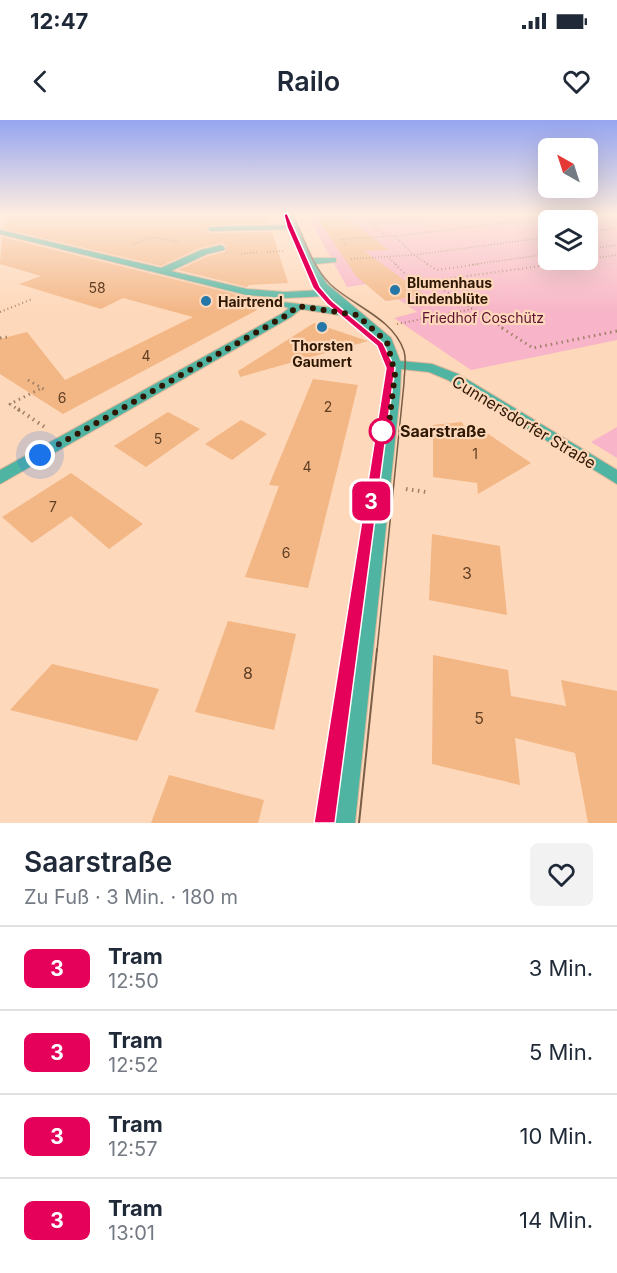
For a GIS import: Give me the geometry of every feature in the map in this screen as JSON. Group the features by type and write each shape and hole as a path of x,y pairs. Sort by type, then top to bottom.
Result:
{"street":[{"path":"66,248 247,292 285,296 329,293"},
{"path":"163,271 204,252 221,248"},
{"path":"303,248 329,293 387,342 394,364 393,393 339,823"},
{"path":"309,261 333,260"},
{"path":"247,292 264,299 357,315"},
{"path":"0,478 287,315 298,306"},
{"name":"Cunnersdorfer Straße","path":"394,364 432,368 453,377 617,478"}],"path":[{"path":"407,248 436,270 538,256"},
{"path":"333,260 414,255 468,248"},
{"path":"241,254 257,252"},
{"path":"598,258 617,255"},
{"path":"387,256 415,283 538,266"},
{"path":"430,281 533,348 617,331"},
{"path":"0,312 32,299"},
{"path":"396,324 472,309"},
{"path":"0,338 8,337"},
{"path":"28,380 44,389 10,404 54,433"},
{"path":"402,489 426,492"}],"green space":[{"name":"Friedhof Coschütz","path":"325,248 538,248 538,270 598,270 598,248 617,248 617,340 471,370 394,318 417,312 398,299 386,301 366,284 347,287"},
{"path":"617,427 617,458 591,442"}],"building":[{"path":"1,248 46,248 251,298 257,310 63,414 0,374 0,339 27,332 65,380 193,317 123,298 101,309 19,284 41,276 0,264"},
{"path":"84,248 201,248 161,266"},
{"path":"227,248 277,248 288,283 247,287 178,270 208,256 225,252"},
{"path":"337,248 386,248 389,250 364,251 425,295 386,301 356,276"},
{"path":"314,323 368,341 240,377 238,371"},
{"path":"313,379 358,385 308,588 245,577 279,486 269,485"},
{"path":"168,412 200,429 146,467 114,446"},
{"path":"241,420 267,434 232,460 205,444"},
{"path":"462,422 464,426 475,425 531,463 478,494 477,483 433,477 433,425"},
{"path":"71,473 143,524 109,549 71,516 32,543 2,517"},
{"path":"432,534 500,546 507,615 429,600"},
{"path":"228,621 296,634 274,730 195,712"},
{"path":"433,655 508,670 511,696 566,706 561,680 617,691 617,823 588,823 575,753 515,738 520,785 432,764"},
{"path":"52,664 159,689 137,741 10,710"},
{"path":"169,775 264,800 258,823 151,823"}],"tram line":[{"name":"3","path":"299,248 312,280 321,294 371,335 387,356 391,368 324,823"},
{"path":"307,248 318,269 330,284 382,321 399,340 405,355 377,651"},
{"path":"304,259 318,289 336,309 376,344 391,368 349,651"},
{"path":"324,823 350,649"},
{"path":"359,823 377,649"}],"place":[{"name":"Blumenhaus Lindenblüte","path":"395,290"},
{"name":"Hairtrend","path":"206,301"},
{"name":"Thorsten Gaumert","path":"322,327"},
{"name":"Saarstraße","path":"382,431"}],"route":[{"path":"40,455 287,315 298,306 357,315 387,342 395,374 388,432 382,431"}]}
